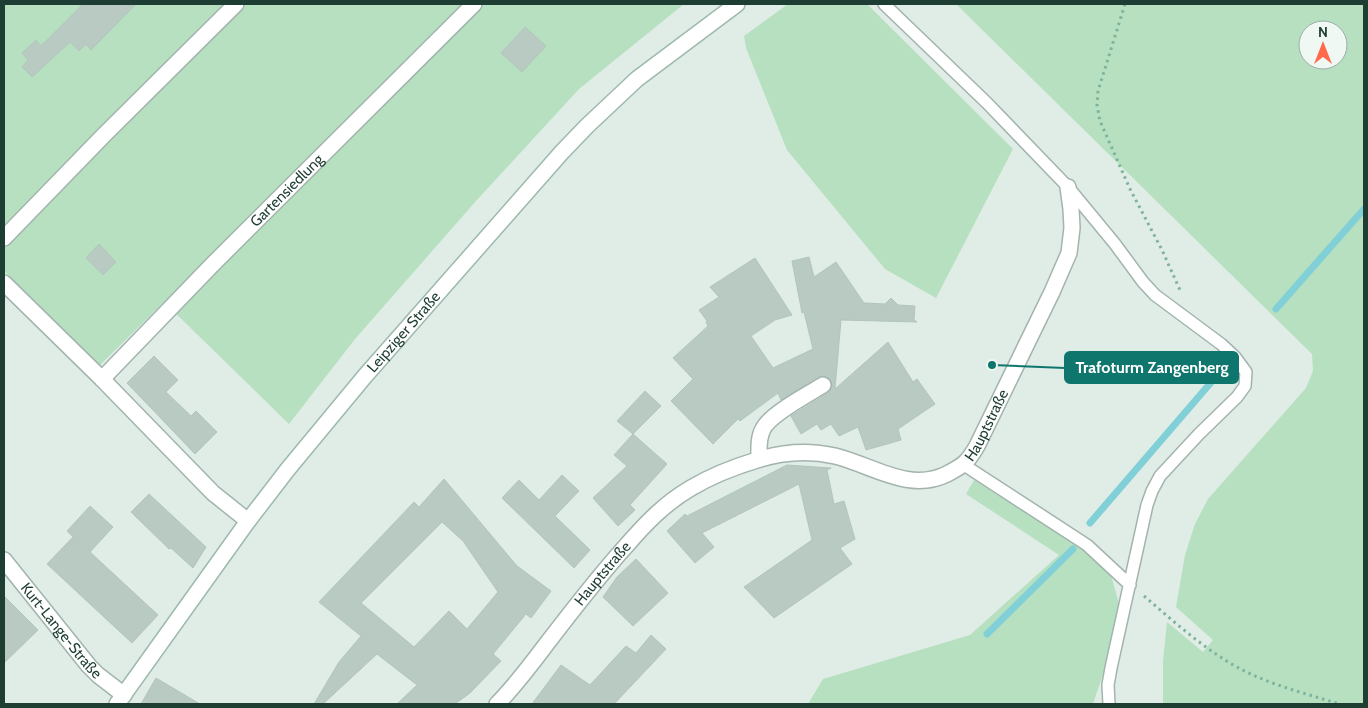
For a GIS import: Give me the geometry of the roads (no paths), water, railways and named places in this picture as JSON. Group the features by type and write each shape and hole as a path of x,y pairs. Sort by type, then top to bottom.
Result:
{"street":[{"path":"4,238 104,135 236,4"},
{"name":"Gartensiedlung","path":"102,379 213,264 474,4"},
{"name":"Leipziger Straße","path":"121,700 248,521 288,468 365,376 562,152 637,79 665,56 737,4"},
{"name":"Hauptstraße","path":"497,704 519,680 618,554 657,513 690,488 725,471 760,459 800,452 834,456 887,475 914,480 929,480 964,465 977,446 1069,253 1072,228 1068,187"},
{"path":"4,283 102,379 212,493 248,521"},
{"path":"760,459 760,440 764,427 773,418 823,385"},
{"name":"Kurt-Lange-Straße","path":"4,560 89,666 121,700"}],"lane":[{"path":"884,4 987,103 1068,187 1155,295 1221,344 1235,357 1246,372 1245,386 1237,397 1160,476 1152,491 1147,505 1108,685 1109,704"},
{"path":"964,465 1087,545 1130,585"}],"waterway":[{"path":"1276,309 1364,209"},
{"path":"1090,523 1226,365"},
{"path":"987,634 1073,549"}],"place":[{"name":"Trafoturm Zangenberg","path":"992,365"}]}
